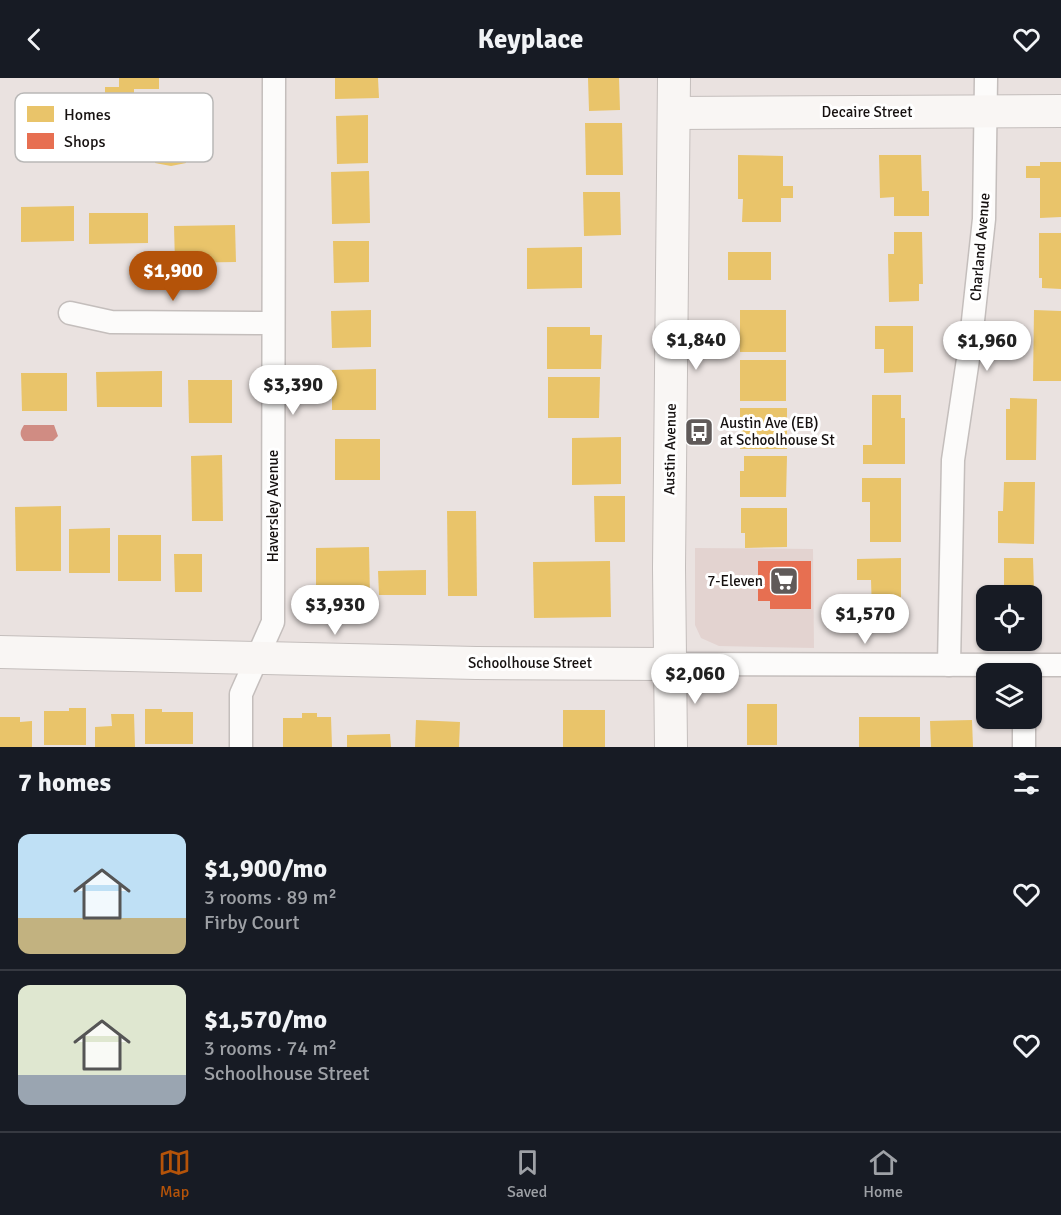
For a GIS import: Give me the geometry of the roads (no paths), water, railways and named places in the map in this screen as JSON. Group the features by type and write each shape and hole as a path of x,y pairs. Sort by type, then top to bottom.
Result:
{"street":[{"name":"Haversley Avenue","path":"241,747 241,694 273,622 274,78"},
{"name":"Austin Avenue","path":"671,747 669,664 674,78"},
{"name":"Charland Avenue","path":"949,666 953,460 971,339 984,219 986,78"},
{"name":"Decaire Street","path":"674,113 1061,111"},
{"path":"70,313 111,322 273,323"},
{"name":"Schoolhouse Street","path":"0,652 257,659 976,667"},
{"name":"Schoolhouse Street","path":"1042,668 1061,665"},
{"path":"1024,729 1024,747"}],"place":[{"name":"Austin Ave (EB) at Schoolhouse St","path":"699,432"},
{"name":"7-Eleven","path":"784,581"}]}
